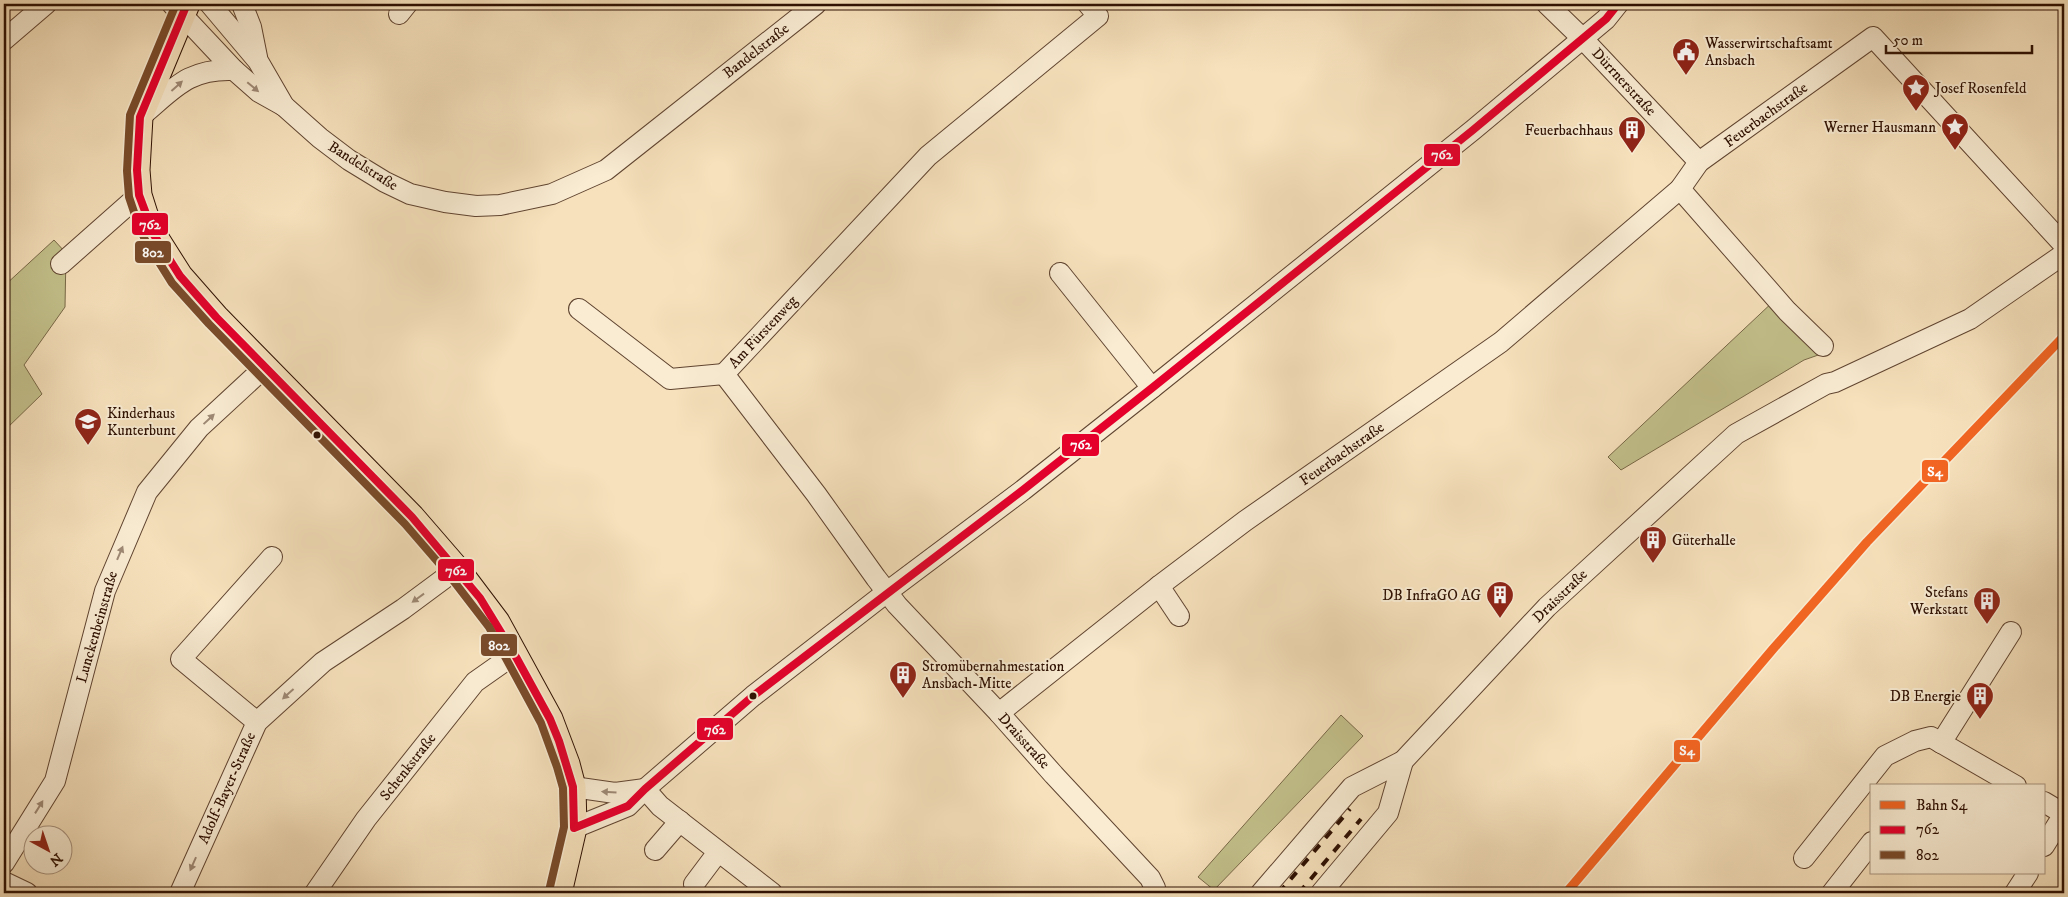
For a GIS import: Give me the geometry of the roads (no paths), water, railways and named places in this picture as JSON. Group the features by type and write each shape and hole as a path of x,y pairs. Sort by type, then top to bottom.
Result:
{"main road":[{"path":"181,7 140,117 137,162 140,195 154,235 180,276 216,317 368,471 458,569 486,606 516,656 553,726 573,787 574,828 566,871 559,893"}],"street":[{"path":"4,40 46,4"},
{"name":"Bandelstraße","path":"210,4 258,61 284,106 320,138 349,160 385,182 410,194 445,202 476,206 500,205 552,194 606,170 816,4"},
{"path":"242,4 258,61"},
{"name":"Am Fürstenweg","path":"887,592 816,494 724,374 928,156 1098,16 1088,4"},
{"name":"Dürrnerstraße","path":"1546,4 1583,39 1699,162"},
{"path":"574,828 628,806 645,789 753,696 1023,490 1152,388 1473,130 1583,39 1606,19 1618,4"},
{"path":"181,7 234,70 259,92 284,106"},
{"name":"Feuerbachstraße","path":"999,712 1245,521 1501,342 1680,189 1699,162 1873,37 2064,245"},
{"path":"140,117 186,78 217,69 234,70"},
{"path":"1680,189 1787,311 1823,346"},
{"path":"61,264 140,195"},
{"name":"Draisstraße","path":"1261,893 1352,787 1403,761 1547,608 1736,434 1826,384 1835,382 1970,319 2064,254"},
{"path":"1060,273 1152,388"},
{"path":"579,309 670,380 724,374"},
{"name":"Lunckenbeinstraße","path":"4,863 54,781 105,590 147,492 199,428 265,367"},
{"path":"257,722 182,659 272,557"},
{"name":"Adolf-Bayer-Straße","path":"180,893 257,722 323,662 403,609 458,569"},
{"path":"1159,586 1179,616"},
{"name":"Draisstraße","path":"887,592 1150,878 1155,888 1153,893"},
{"path":"1942,743 2010,632"},
{"name":"Schenkstraße","path":"315,893 366,819 475,682 502,663 516,656"},
{"path":"1804,858 1885,756 1915,741 1931,737 2013,784"},
{"path":"1321,893 1388,813 1403,761"},
{"path":"573,787 614,793 645,789"},
{"path":"645,789 660,806 763,891"},
{"path":"2046,803 2064,814 2046,843"},
{"path":"655,850 680,821"},
{"path":"1832,893 1870,845"},
{"path":"694,884 718,852"},
{"path":"2015,893 2027,874"},
{"path":"4,882 27,893"}],"railway":[{"path":"1279,893 1350,809"},
{"path":"1299,893 1361,819"}],"rail line":[{"name":"S4","path":"1566,893 1773,649 1867,542 2064,336"}],"place":[{"name":"Wasserwirtschaftsamt Ansbach","path":"1686,76"},
{"name":"Josef Rosenfeld","path":"1916,112"},
{"name":"Werner Hausmann","path":"1955,151"},
{"name":"Feuerbachhaus","path":"1632,154"},
{"name":"Kinderhaus Kunterbunt","path":"88,446"},
{"name":"Güterhalle","path":"1653,564"},
{"name":"DB InfraGO AG","path":"1500,619"},
{"name":"Stefans Werkstatt","path":"1987,625"},
{"name":"Stromübernahmestation Ansbach-Mitte","path":"903,699"},
{"name":"DB Energie","path":"1980,720"}]}
